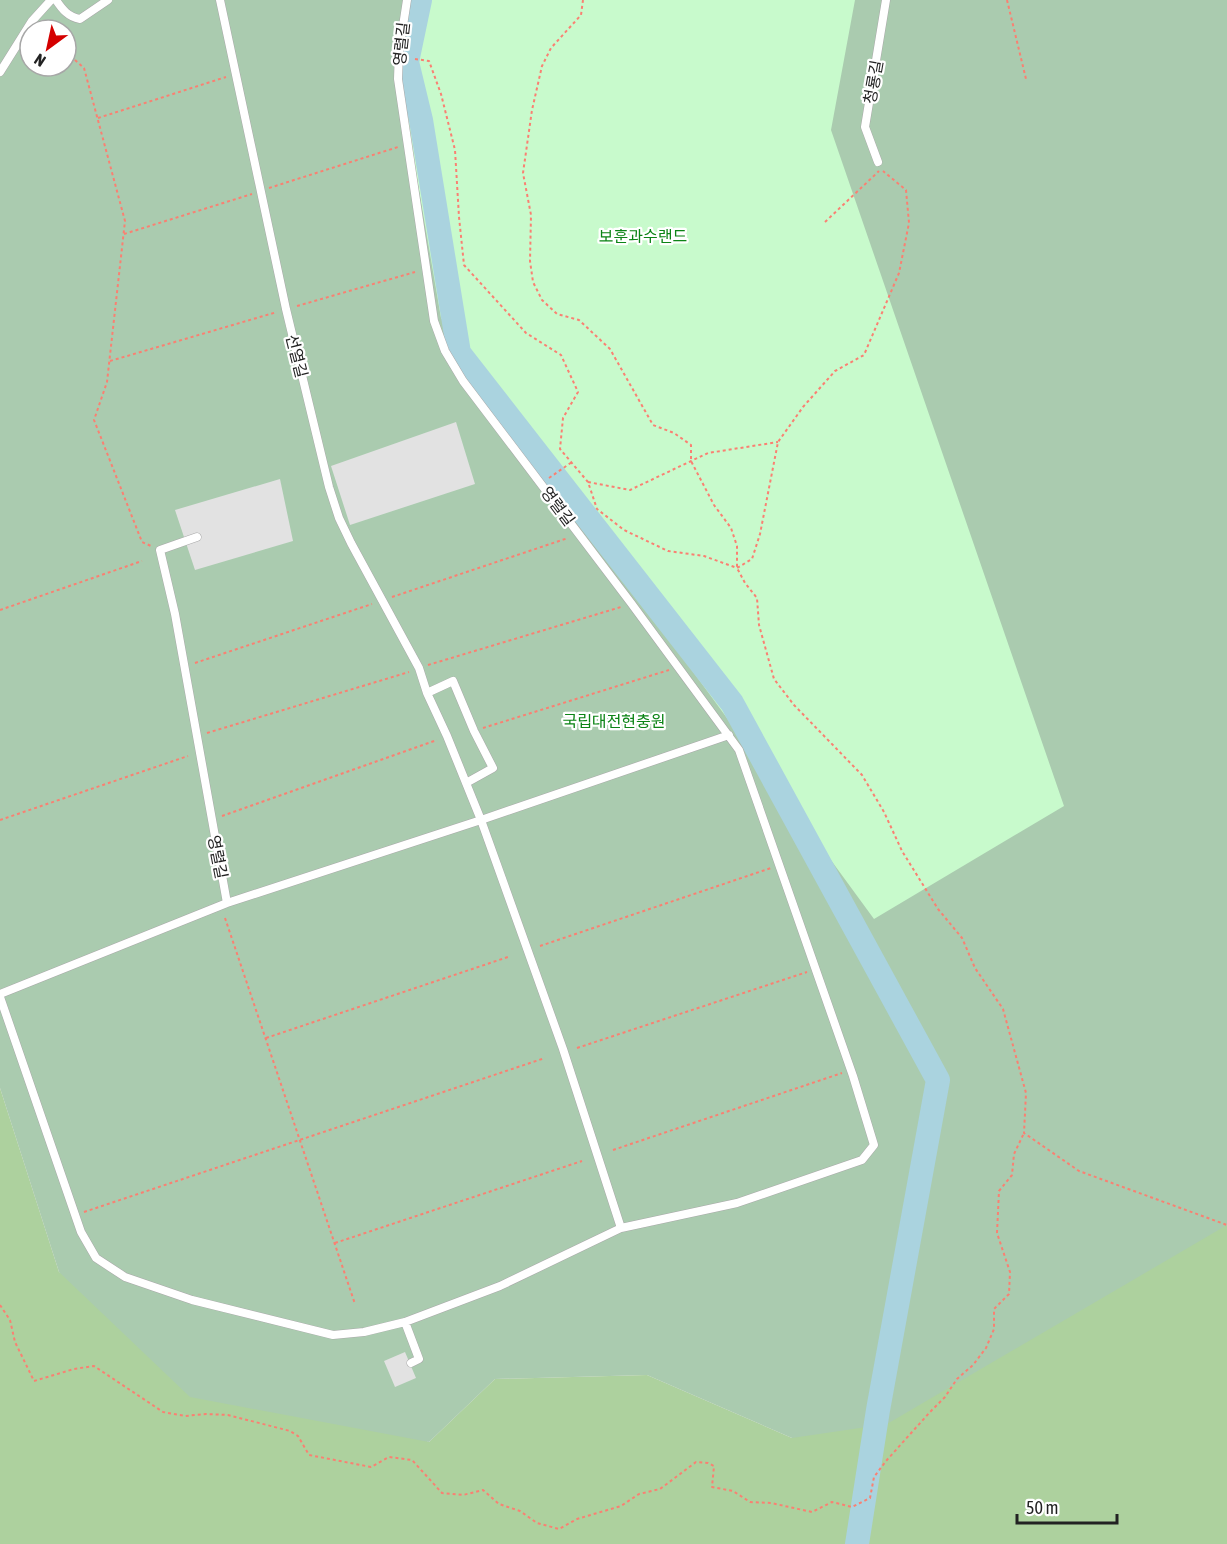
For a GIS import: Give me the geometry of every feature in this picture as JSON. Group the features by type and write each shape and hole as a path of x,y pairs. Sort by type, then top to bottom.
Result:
{"lane":[{"path":"0,72 27,28 51,0"},
{"path":"56,0 72,18 80,20 108,0"},
{"name":"선열길","path":"220,0 286,309 329,488 339,518 419,668 427,693"},
{"name":"영렬길","path":"160,550 175,614 226,903 481,820 729,735 463,381 445,351 434,321 398,79 406,0"},
{"name":"청룡길","path":"878,162 865,127 885,0"},
{"path":"160,550 197,537"},
{"path":"466,783 493,768 474,731 453,681 427,693 481,820 563,1049 621,1228"},
{"path":"226,903 0,996 81,1232 96,1257 125,1277 192,1300 333,1335 364,1332 405,1322 500,1286 621,1228 737,1203 862,1160 874,1145 739,750 729,735"},
{"path":"405,1322 419,1359 411,1364"}],"path":[{"path":"0,1305 10,1320 15,1342 34,1381 74,1369 94,1366 163,1412 185,1416 228,1415 290,1431 298,1436 309,1455 330,1460 371,1467 389,1457 412,1460 442,1493 463,1495 483,1490 499,1504 520,1510 537,1523 559,1529 578,1519 621,1506 639,1494 660,1489 696,1462 714,1466 712,1487 733,1491 750,1502 771,1503 812,1512 832,1502 852,1507 870,1498 874,1478 886,1461 986,1348 994,1329 994,1309 1009,1294 1010,1272 998,1233 999,1191 1012,1175 1014,1154 1024,1132 1026,1093 1003,1009 975,968 962,938 938,909 902,851 884,812 862,775 794,705 774,679 759,625 757,598 737,568 737,546 731,528 714,505 691,461 691,445 674,433 653,425 610,349 579,320 557,314 542,300 533,282 530,261 531,215 523,173 532,110 542,66 551,48 582,15 583,0"},
{"path":"1007,0 1026,79"},
{"path":"415,59 429,61 444,105 454,150 464,265 526,333 561,355 578,392 563,418 560,449 588,482 597,509 624,530 668,551 704,556 737,568"},
{"path":"78,62 84,68 125,221 107,382 94,420 142,542 160,550"},
{"path":"98,118 236,74"},
{"path":"737,568 752,559 760,534 778,442 803,407 835,371 864,355 899,273 909,223 906,190 881,169 825,222"},
{"path":"110,361 426,268"},
{"path":"588,482 630,490 708,453 778,442"},
{"path":"549,478 572,462"},
{"path":"0,610 141,561"},
{"path":"474,731 679,667"},
{"path":"211,820 447,736"},
{"path":"0,820 188,756"},
{"path":"540,946 779,865"},
{"path":"225,918 356,1304"},
{"path":"266,1038 508,957"},
{"path":"577,1048 815,970"},
{"path":"78,1214 545,1058"},
{"path":"613,1150 850,1071"},
{"path":"1024,1132 1079,1171 1227,1225"},
{"path":"335,1243 582,1161"}],"green space":[{"name":"국립대전현충원","path":"0,0 1227,0 1227,1225 887,1424 792,1438 647,1375 495,1379 429,1442 190,1397 59,1272 0,1088"},
{"name":"보훈과수랜드","path":"414,0 855,0 831,130 1064,806 874,919 634,591 441,318 408,126 406,41"},
{"path":"1227,71 1227,1544 0,1544 0,1088 59,1272 429,1442 495,1379 647,1375 792,1438"}],"shaded area":[{"path":"456,422 475,484 350,525 331,466"},
{"path":"280,479 293,541 195,570 175,510"},
{"path":"405,1352 416,1378 395,1387 384,1361"}],"waterway":[{"path":"420,0 407,62 421,120 459,353 732,703 938,1080 878,1410 857,1544"}]}
